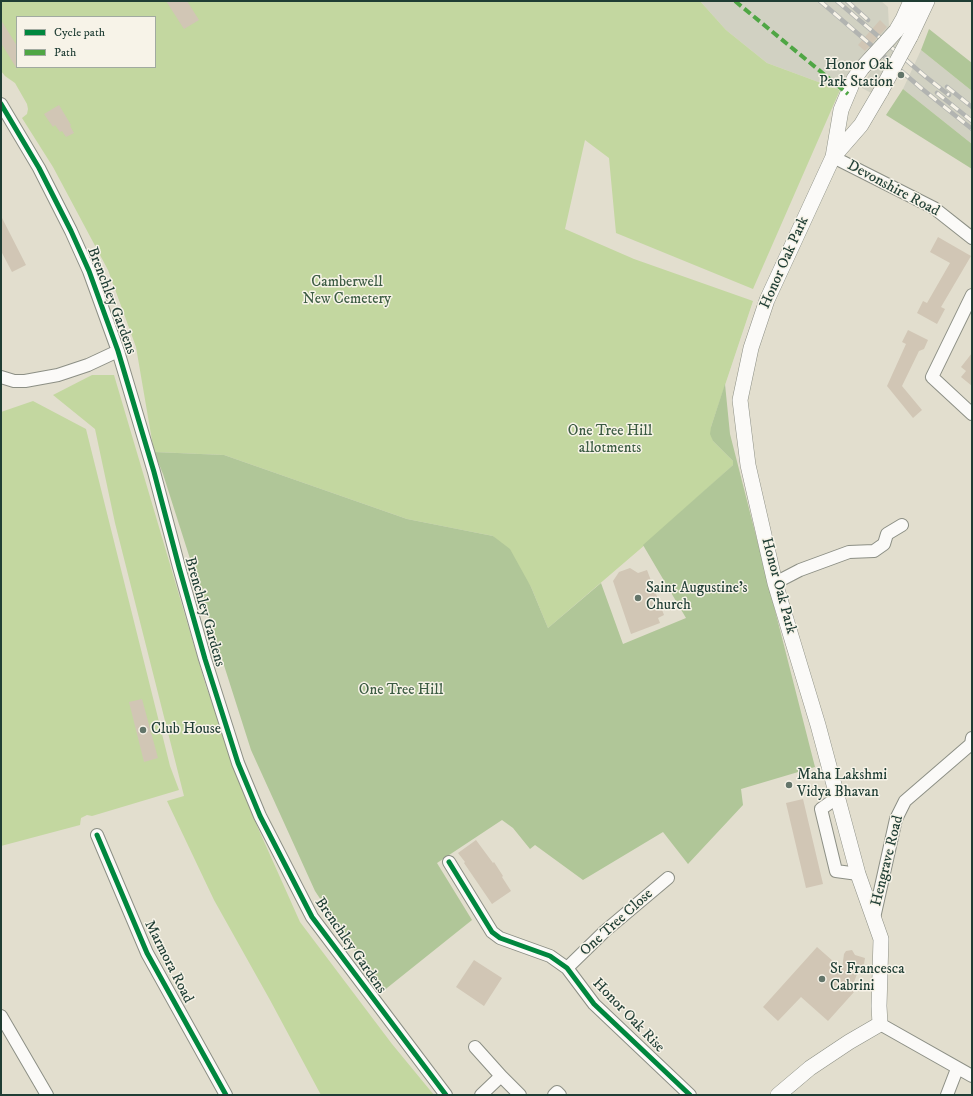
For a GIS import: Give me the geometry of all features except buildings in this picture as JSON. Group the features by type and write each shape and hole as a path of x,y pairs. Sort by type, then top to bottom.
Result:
{"main road":[{"name":"Honor Oak Park","path":"880,1024 879,1006 882,939 858,874 818,725 776,583 748,465 740,400 751,348 767,300 833,157 841,110 854,80 862,68 896,31 911,1"},
{"name":"Honor Oak Park","path":"833,157 861,124 881,91 910,37 927,1"},
{"path":"778,1095 810,1068 842,1046 880,1024"}],"street":[{"name":"Brenchley Gardens","path":"1,104 39,168 71,231 89,271 118,351 154,472 205,659 238,763 260,816 312,917 446,1095"},
{"name":"Devonshire Road","path":"833,157 934,208 972,238"},
{"path":"972,295 932,378 972,414"},
{"path":"1,377 14,381 25,381 58,375 118,351"},
{"path":"776,583 800,570 849,552 874,551 884,544 887,534 902,525"},
{"name":"Hengrave Road","path":"874,918 896,819 905,801 971,744 972,738"},
{"path":"838,796 821,809 836,871 858,874"},
{"name":"Marmora Road","path":"97,835 147,953 226,1095"},
{"name":"Honor Oak Rise","path":"449,862 492,932 500,938 550,956 567,968 594,1004 690,1095"},
{"name":"One Tree Close","path":"567,968 605,931 668,878"},
{"path":"1,1016 47,1095"},
{"path":"880,1024 957,1069 972,1076"},
{"path":"475,1047 520,1095"},
{"path":"947,1095 957,1069"},
{"path":"481,1095 501,1076"},
{"path":"554,1095 557,1092 560,1095"}],"shaded area":[{"path":"700,1 881,1 888,7 889,29 868,53 840,90 767,63 726,30"},
{"path":"902,34 903,37 873,94 862,88 876,61"},
{"path":"921,50 972,91 972,144 903,89"}],"green space":[{"name":"Camberwell New Cemetery","path":"1,1 700,1 726,30 767,63 840,90 753,289 616,233 609,158 585,140 565,229 634,259 753,301 711,427 713,441 733,461 733,465 653,538 548,628 531,587 493,536 407,519 224,455 154,452 136,347 108,270 53,167 22,118 27,114 27,104 15,83 1,71"},
{"path":"929,29 972,63 972,91 921,50"},
{"path":"903,89 972,144 972,169 886,115"},
{"path":"92,375 114,375 206,686 258,828 300,922 392,1044 434,1095 321,1095 214,900 167,801 184,796 115,523 95,429 53,395"},
{"name":"One Tree Hill","path":"725,384 730,434 815,767 741,789 743,805 688,864 663,832 583,880 535,845 530,849 513,828 502,820 437,863 472,920 382,992 315,891 251,750 163,474 154,452 224,455 407,519 493,536 510,549 531,587 548,628 601,583 623,644 686,618 643,545 733,465 733,461 713,441 710,434"},
{"path":"33,401 86,429 170,766 179,790 92,816 87,815 81,818 80,825 1,846 1,412"}],"railway":[{"path":"820,1 921,88 972,129"},
{"path":"837,1 949,95"},
{"path":"847,1 868,20"},
{"path":"947,87 972,107"},
{"path":"937,93 972,121"}],"marked path":[{"path":"735,1 848,94"}],"cycle path":[{"path":"1,104 39,168 71,231 89,271 118,351 154,472 205,659 238,763 260,816 312,917 446,1095"},
{"path":"97,835 147,953 226,1095"},
{"path":"449,862 492,932 500,938 550,956 567,968 594,1004 690,1095"}],"place":[{"name":"Honor Oak Park Station","path":"901,75"},
{"name":"Saint Augustine's Church","path":"638,598"},
{"name":"Club House","path":"143,730"},
{"name":"Maha Lakshmi Vidya Bhavan","path":"789,785"},
{"name":"St Francesca Cabrini","path":"822,979"}],"park label":[{"name":"One Tree Hill allotments","path":"610,440"}]}
